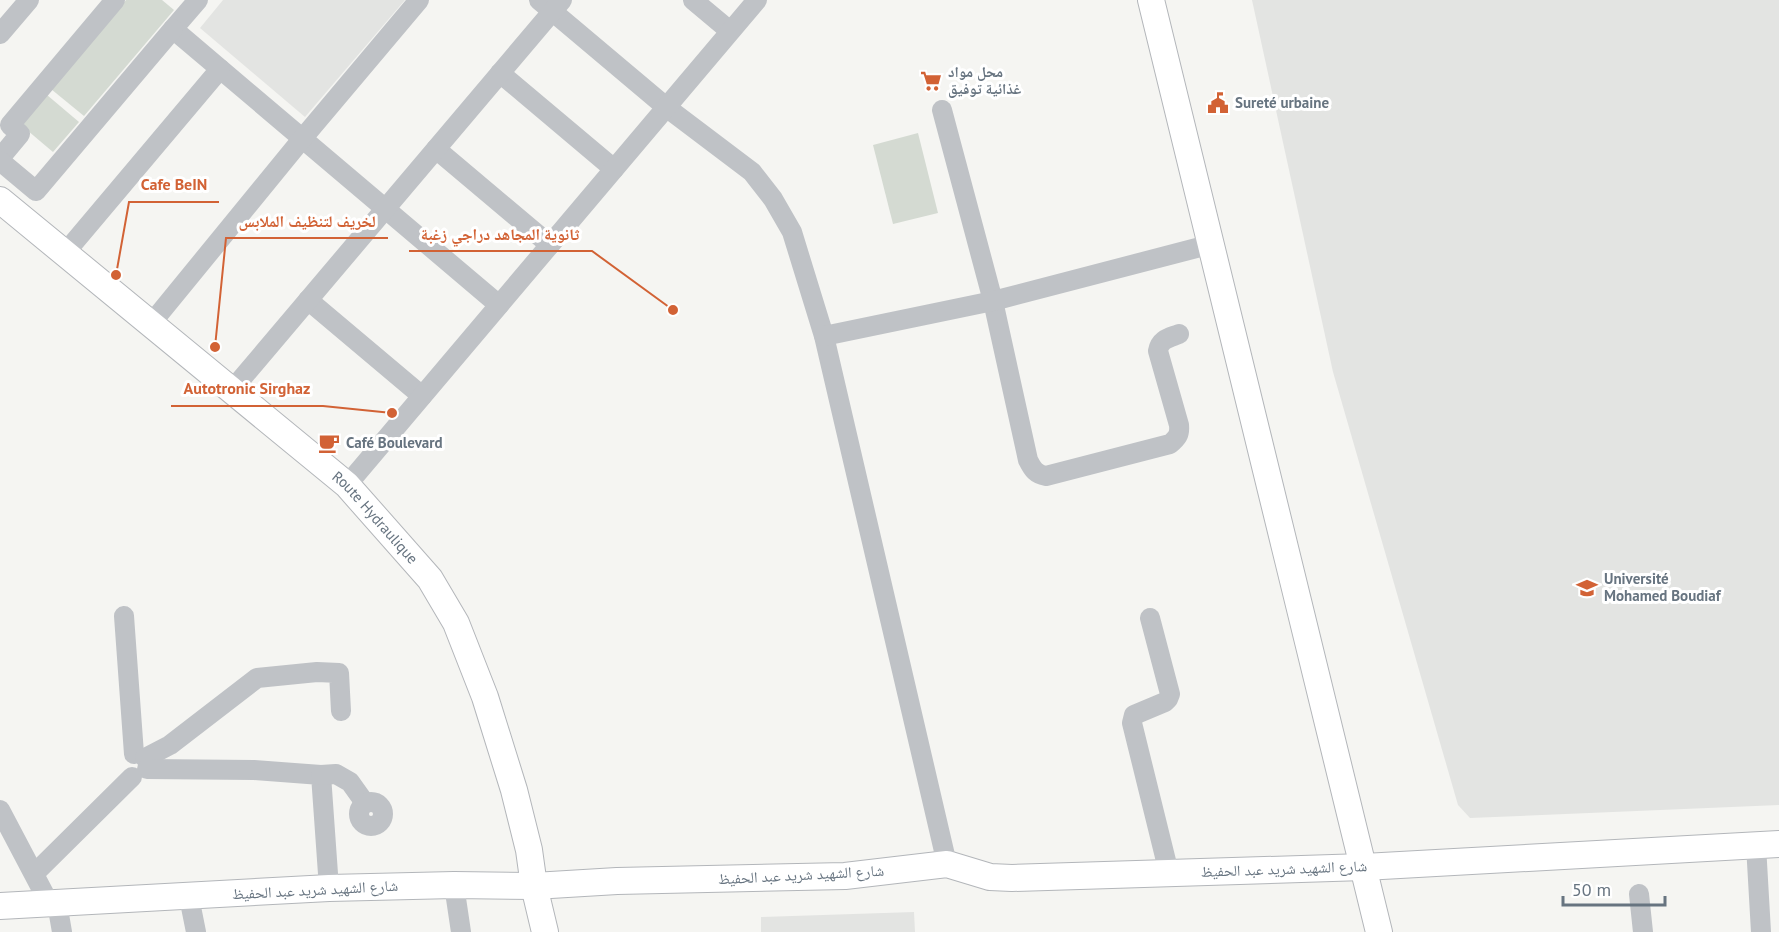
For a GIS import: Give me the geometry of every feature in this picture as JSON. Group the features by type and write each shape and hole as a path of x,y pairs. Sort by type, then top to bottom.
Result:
{"main road":[{"path":"1151,0 1379,932"},
{"name":"Route Hydraulique","path":"2,201 347,485 430,579 456,623 485,697 514,790 529,850 534,886 545,932"},
{"name":"شارع الشهيد شريد عبد الحفيظ","path":"0,906 329,888 534,886 617,881 845,876 947,864 990,878 1364,867 1768,845"}],"street":[{"path":"0,34 29,0"},
{"path":"116,0 10,125 20,134 0,159 36,191 173,29 193,2"},
{"path":"150,325 419,0"},
{"path":"693,0 730,31"},
{"path":"347,485 757,0"},
{"path":"232,390 500,73 551,4 666,107 752,172 773,199 792,232 824,336 947,864"},
{"path":"173,29 499,305"},
{"path":"65,253 220,69"},
{"path":"500,73 614,169"},
{"path":"942,110 993,301 1029,460 1032,468 1038,474 1046,476 1170,444 1177,438 1180,433 1179,425 1158,351 1159,345 1164,340 1179,334"},
{"path":"436,149 550,245"},
{"path":"2,201 22,180"},
{"path":"824,336 993,301 1212,244"},
{"path":"308,300 422,396"},
{"path":"124,616 140,765"},
{"path":"1150,618 1170,694 1165,702 1134,715 1132,723 1168,873"},
{"path":"35,873 140,765 170,746 257,678 317,672 339,673 341,711"},
{"path":"140,765 336,774 350,782 365,803"},
{"path":"321,775 329,888"},
{"path":"0,810 53,903 62,932"},
{"path":"1761,932 1768,845"},
{"path":"454,885 461,932"},
{"path":"1639,894 1643,932"},
{"path":"189,897 196,932"}],"shaded area":[{"path":"126,0 162,0 174,10 84,116 51,89"},
{"path":"223,0 405,0 305,117 200,28"},
{"name":"Université Mohamed Boudiaf","path":"1252,0 1779,0 1779,805 1470,818 1458,805 1333,372"},
{"path":"47,95 79,122 53,152 21,125"},
{"path":"918,133 938,213 893,224 873,145"},
{"path":"914,912 915,932 761,932 761,917"}],"place":[{"name":"محل مواد غذائية توفيق","path":"931,81"},
{"name":"Sureté urbaine","path":"1218,103"},
{"name":"Cafe BeIN","path":"116,275"},
{"name":"ثانوية المجاهد دراجي زغبة","path":"673,310"},
{"name":"لخريف لتنظيف الملابس","path":"215,347"},
{"name":"Autotronic Sirghaz","path":"392,413"},
{"name":"Café Boulevard","path":"329,443"},
{"name":"Université Mohamed Boudiaf","path":"1587,588"}]}
